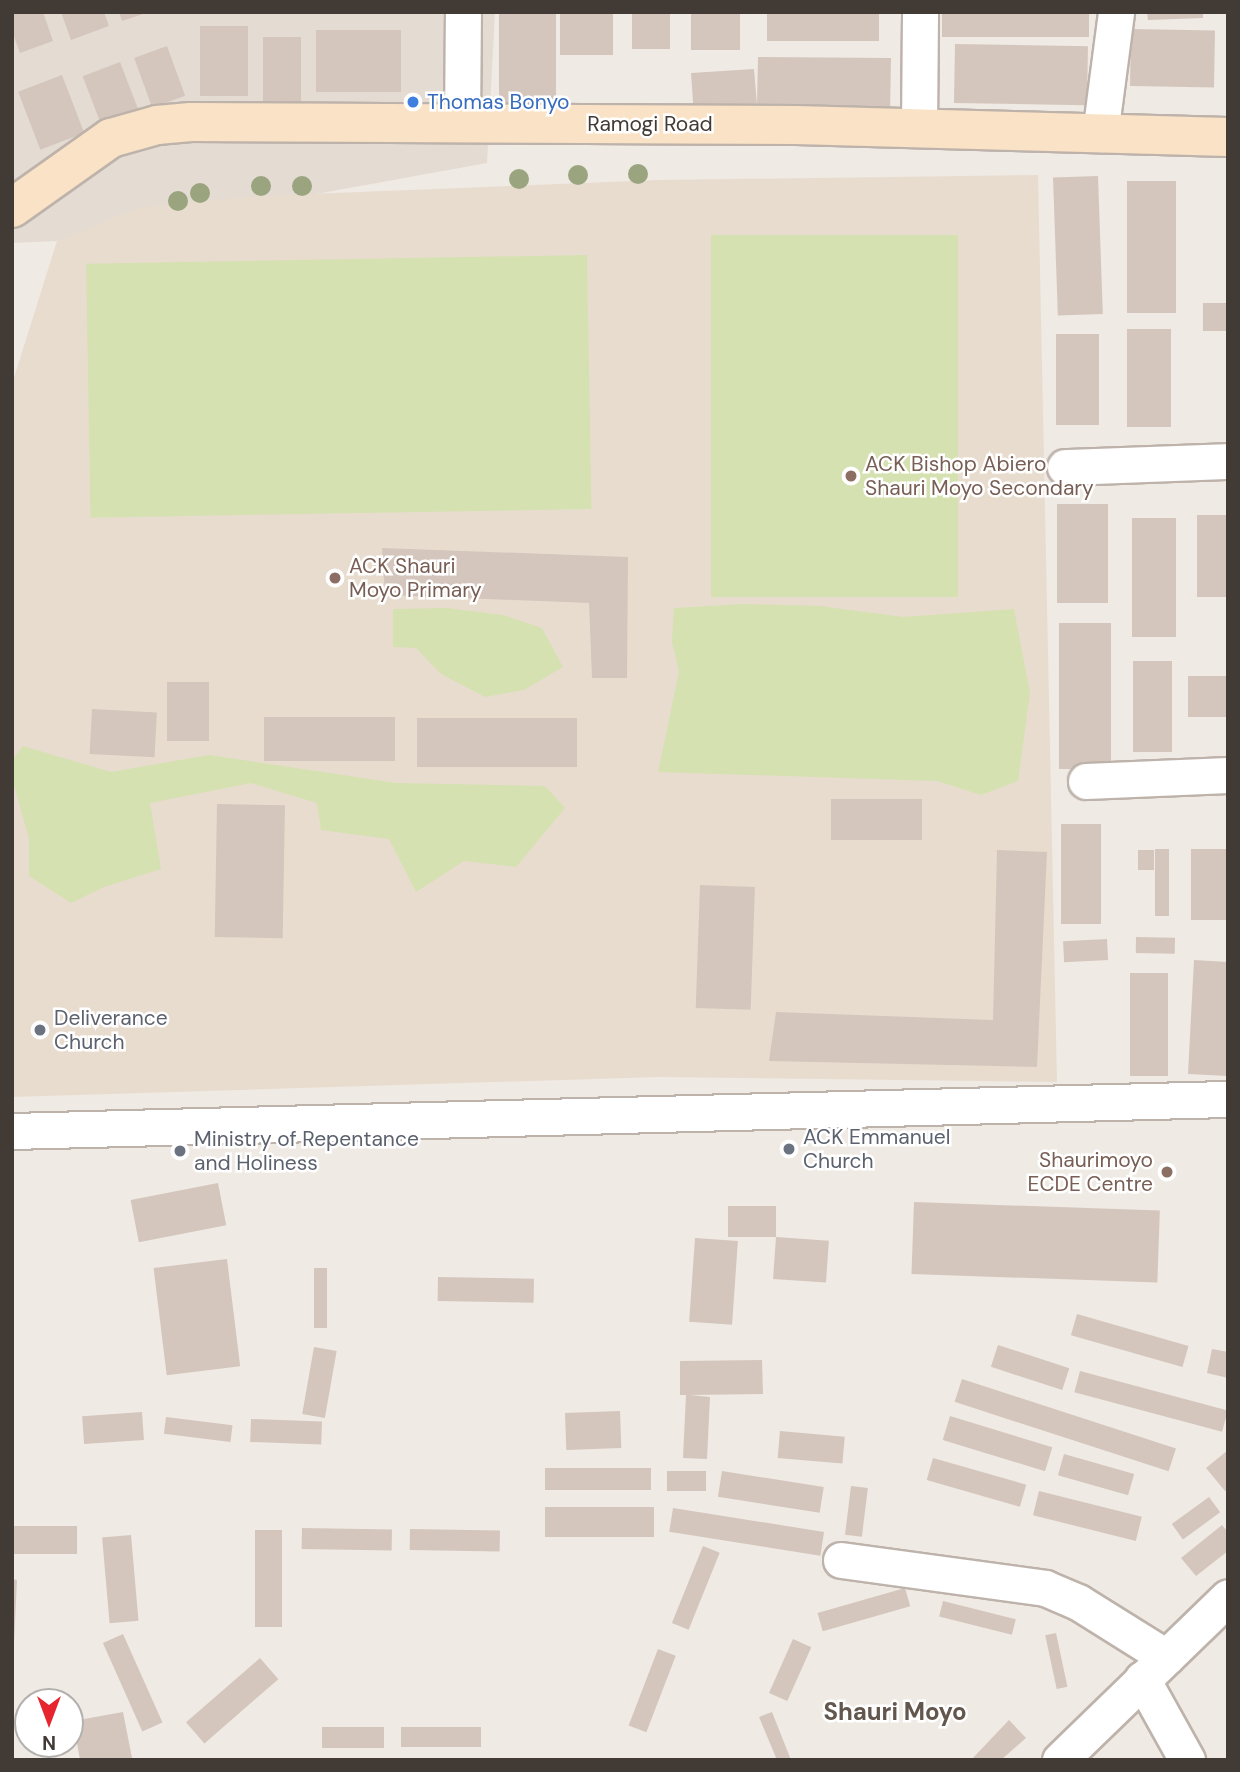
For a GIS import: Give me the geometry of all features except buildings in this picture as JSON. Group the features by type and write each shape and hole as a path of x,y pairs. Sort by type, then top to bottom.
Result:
{"main road":[{"name":"Ramogi Road","path":"12,208 111,138 157,125 462,123 919,129 1228,137"}],"street":[{"path":"462,123 463,12"},
{"path":"919,129 920,12"},
{"path":"1100,134 1116,12"},
{"path":"1065,467 1228,461"},
{"path":"1086,781 1228,775"},
{"path":"12,1131 1228,1099"},
{"path":"841,1560 1045,1588 1078,1602 1154,1668 1187,1760"},
{"path":"1060,1760 1228,1597"}],"shaded area":[{"path":"12,12 495,12 487,163 57,241 12,243"},
{"name":"ACK Shauri Moyo Primary","path":"1038,175 1057,1082 658,1077 12,1097 12,384 57,241 141,207 258,196 658,180"}],"green space":[{"path":"711,235 958,235 958,597 711,597"},
{"path":"587,255 591,509 91,518 86,264"},
{"path":"744,604 819,606 904,617 1014,609 1030,693 1018,781 981,795 937,781 658,772 679,672 672,642 674,608"},
{"path":"447,608 503,615 542,628 563,667 524,690 485,697 441,674 416,648 393,647 393,609"},
{"path":"23,746 111,772 209,755 396,783 545,786 565,808 516,867 464,861 416,892 389,839 321,830 317,803 251,783 150,803 161,869 104,887 71,903 29,876 29,839 12,778 12,760"}],"place":[{"name":"Thomas Bonyo","path":"413,102"},
{"name":"ACK Bishop Abiero Shauri Moyo Secondary","path":"851,476"},
{"name":"ACK Shauri Moyo Primary","path":"335,578"},
{"name":"Deliverance Church","path":"40,1030"},
{"name":"ACK Emmanuel Church","path":"789,1149"},
{"name":"Ministry of Repentance and Holiness","path":"180,1151"},
{"name":"Shaurimoyo ECDE Centre","path":"1167,1172"}],"district":[{"name":"Shauri Moyo","path":"895,1712"}]}
